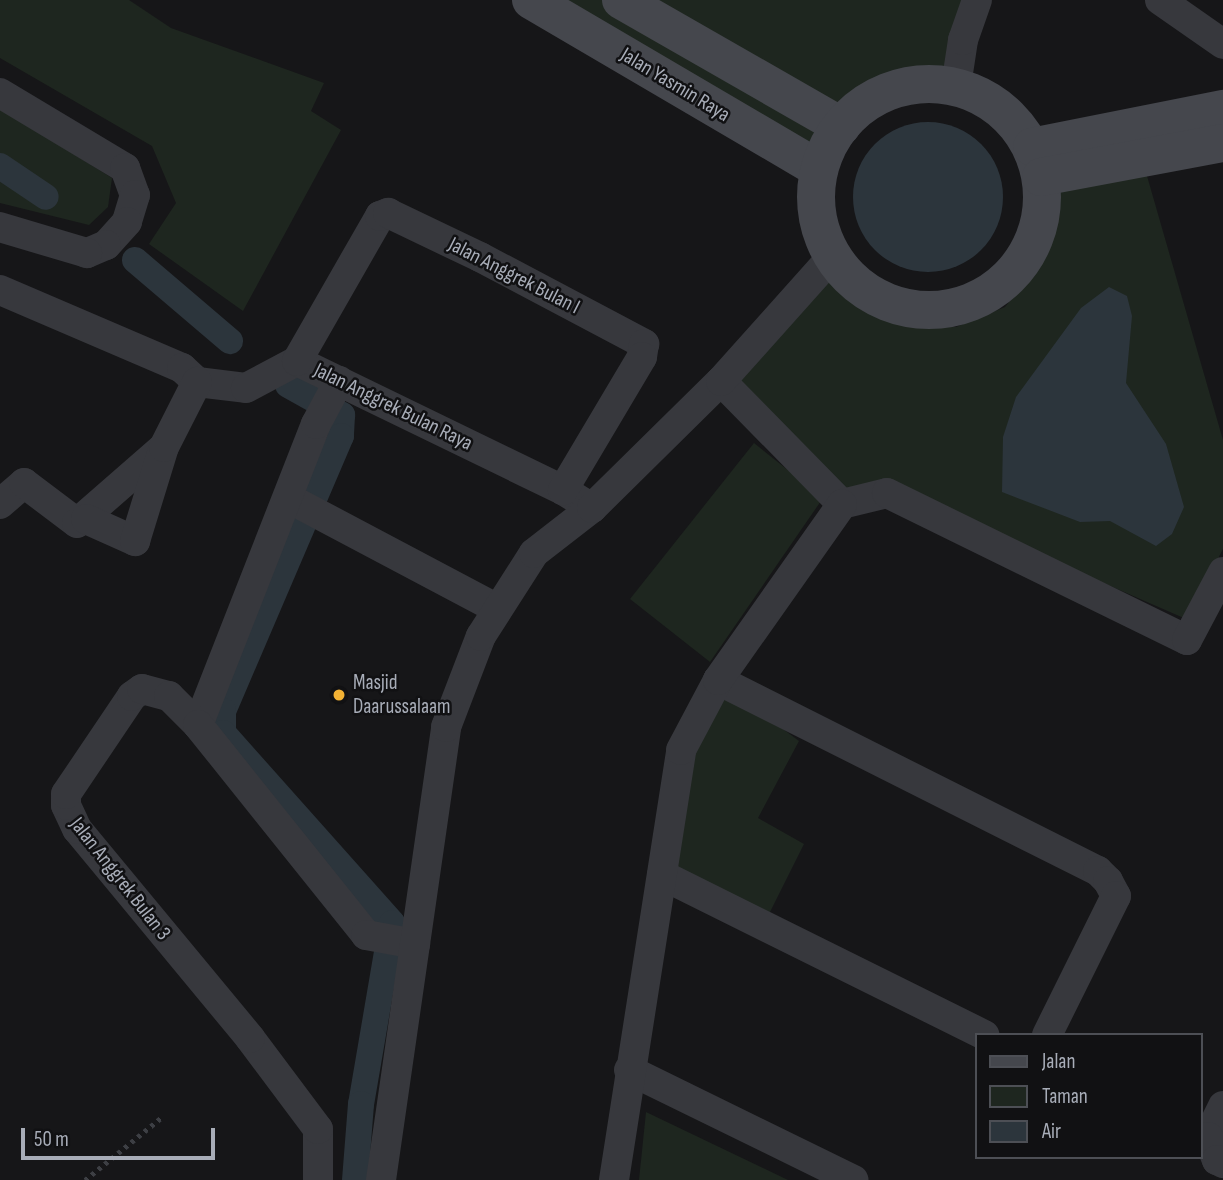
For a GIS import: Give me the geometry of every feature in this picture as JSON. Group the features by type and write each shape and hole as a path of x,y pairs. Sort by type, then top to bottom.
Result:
{"street":[{"name":"Jalan Yasmin Raya","path":"531,0 819,169"},
{"path":"621,0 841,126"},
{"path":"956,86 963,40 977,0"},
{"path":"1160,0 1223,44"},
{"path":"956,86 1003,110 1036,162 1042,206 1036,234 1017,266 982,297 927,310 898,306 850,279 832,257 817,214 819,169 841,126 860,107 892,90 956,86"},
{"path":"0,93 125,168 135,195 127,222 106,245 87,253 0,227"},
{"path":"1036,162 1223,108"},
{"path":"1036,162 1223,143"},
{"name":"Jalan Anggrek Bulan I","path":"298,361 380,216 388,214 480,257 644,344 642,357 563,490"},
{"path":"381,1180 401,942 446,727 481,636 534,554 592,508 721,381 832,257"},
{"name":"Jalan Anggrek Bulan Raya","path":"0,290 182,368 197,382 246,388 298,361 336,386 563,490 592,508"},
{"path":"721,381 842,504"},
{"path":"0,504 24,483 82,521 125,540 135,541 164,447 197,382"},
{"path":"198,724 304,506 316,424 336,386"},
{"path":"82,521 164,447"},
{"path":"614,1180 629,1070 681,750 718,680 842,504 887,493 1187,640 1223,572"},
{"path":"304,506 498,609"},
{"path":"718,680 1098,871 1108,881 1116,896 1048,1033"},
{"name":"Jalan Anggrek Bulan 3","path":"318,1180 318,1129 250,1038 77,829 66,805 66,794 132,696 142,689 169,696 198,724 366,936 401,942"},
{"path":"662,875 980,1033"},
{"path":"629,1070 854,1180"},
{"path":"1223,1106 1208,1137 1217,1160 1223,1163"}],"path":[{"path":"85,1180 162,1117"}],"green space":[{"path":"0,0 129,0 171,28 324,83 311,111 341,130 243,311 149,244 176,203 152,146 0,58"},
{"path":"530,0 977,0 956,86 903,86 860,107 841,126 819,169"},
{"path":"0,108 112,178 108,207 89,225 0,203"},
{"path":"1145,169 1223,440 1223,549 1186,619 888,489 842,504 721,381 832,257 850,279 904,319 956,327 1005,307 1043,262 1056,188"},
{"path":"754,443 823,498 710,662 630,599"},
{"path":"718,680 799,741 758,818 804,844 763,926 662,875 665,839"},
{"path":"646,1112 788,1180 639,1180"}],"water":[{"path":"928,122 957,128 970,134 981,144 991,155 997,168 1003,197 997,226 991,239 981,250 970,260 957,266 928,272 899,266 886,260 875,250 865,239 859,226 853,197 859,168 865,155 875,144 886,134 899,128"},
{"path":"1109,287 1127,296 1132,316 1126,383 1166,444 1184,507 1172,534 1156,546 1110,521 1080,522 1002,492 1003,437 1016,397 1081,308"}],"waterway":[{"path":"0,166 46,197"},
{"path":"135,260 230,341"},
{"path":"288,385 342,415 341,436 223,711 223,733 392,923 361,1104 355,1180"}],"place":[{"name":"Masjid Daarussalaam","path":"339,695"}]}
